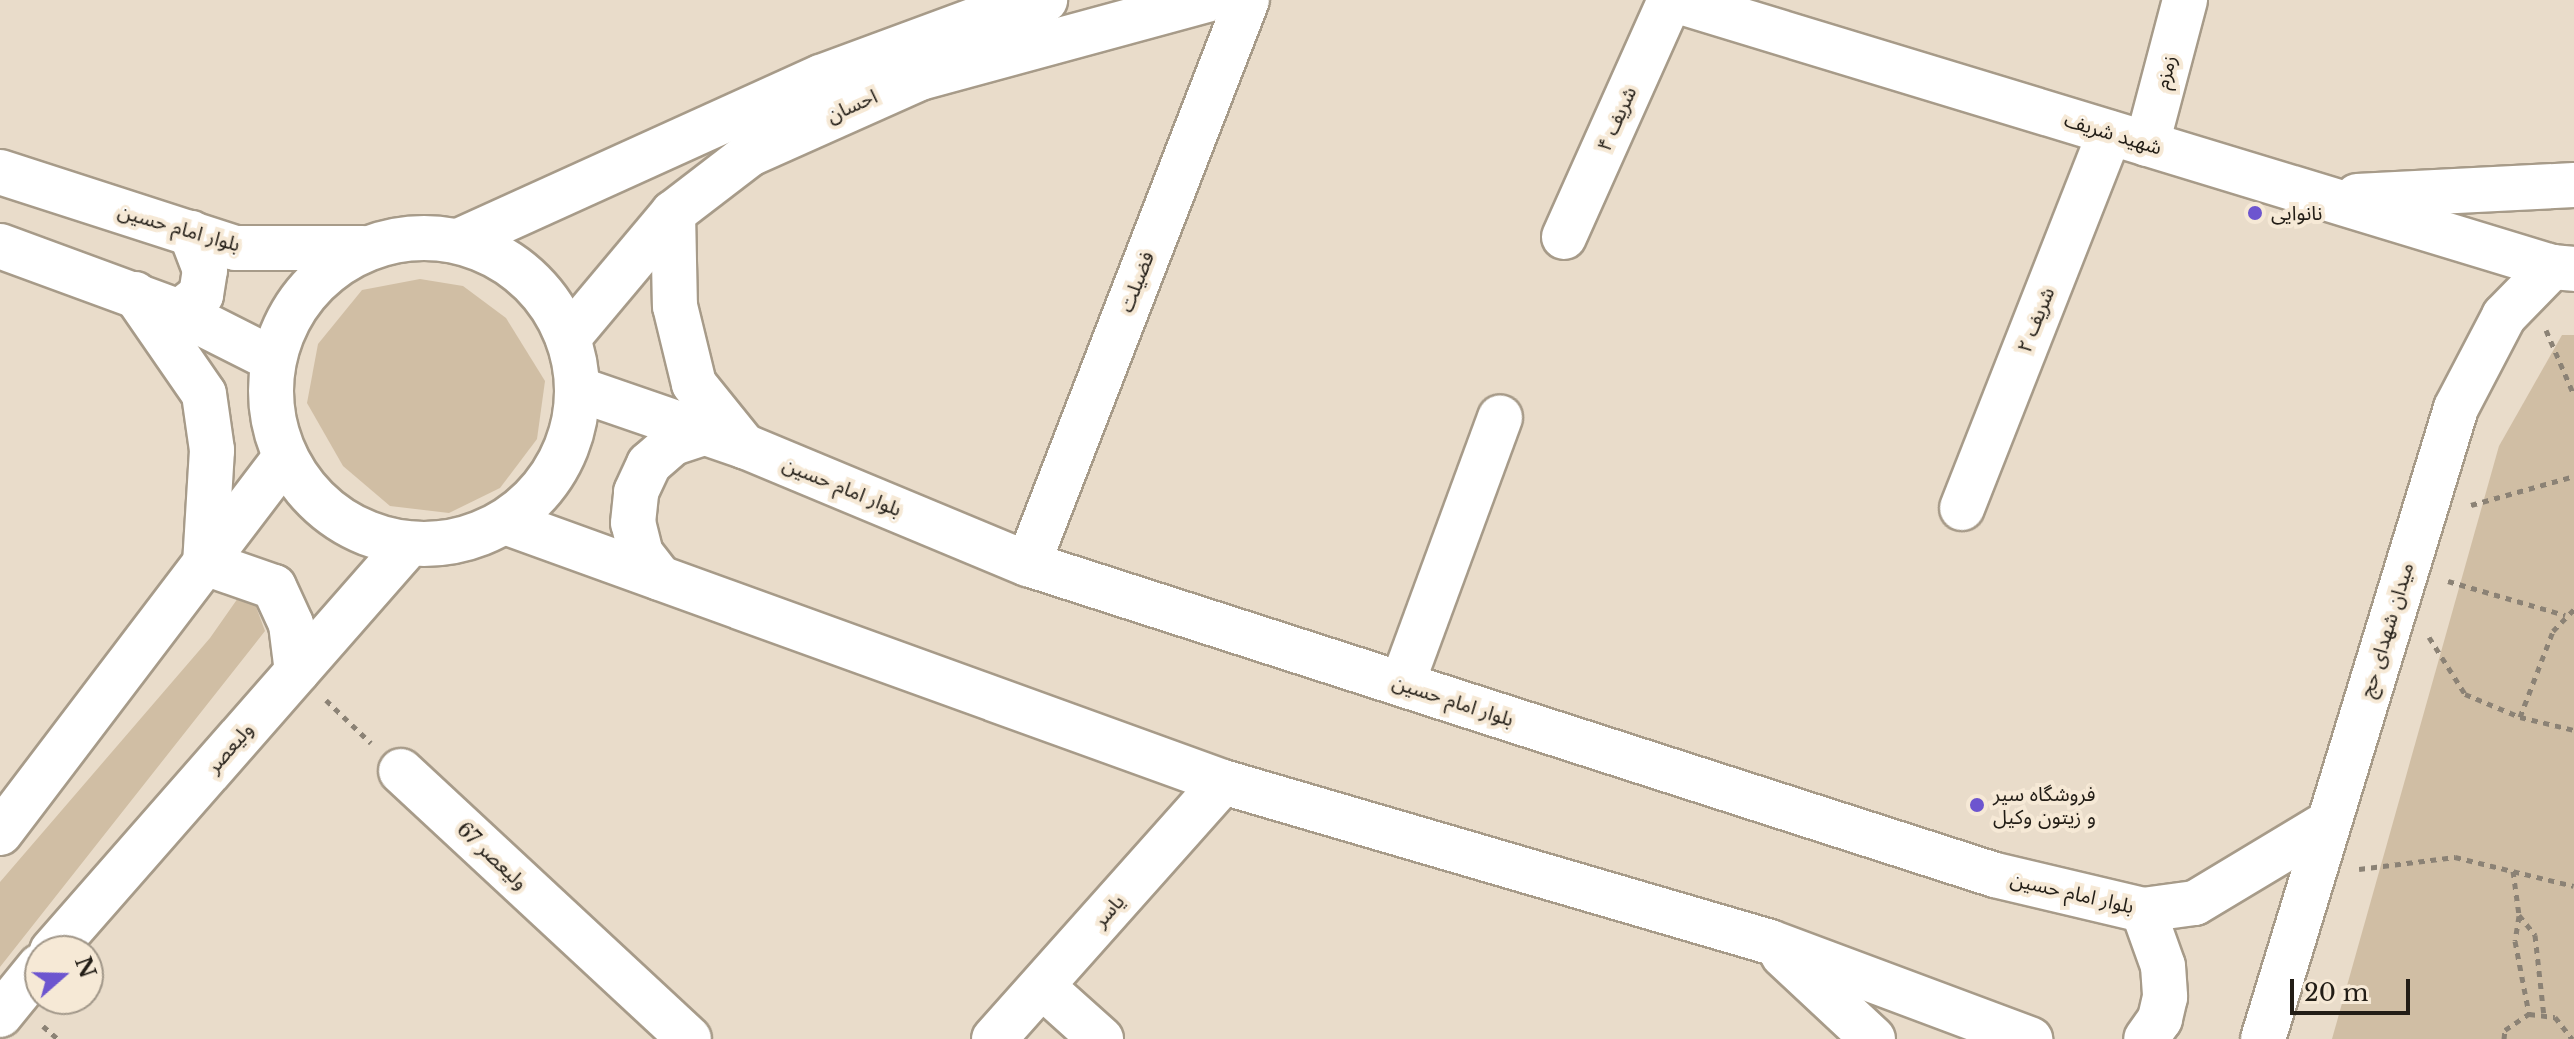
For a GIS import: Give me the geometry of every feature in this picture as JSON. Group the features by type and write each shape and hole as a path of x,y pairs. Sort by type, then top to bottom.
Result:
{"main road":[{"name":"احسان","path":"461,240 821,77 991,14 1045,0"},
{"name":"احسان","path":"568,338 673,213 750,154 907,83 1002,52 1208,0"},
{"name":"فضیلت","path":"1028,564 1247,0"},
{"name":"شهید شریف","path":"1672,0 1750,11 2128,138 2326,198 2551,276"},
{"name":"شریف ۴","path":"1564,237 1672,0"},
{"name":"زمزم","path":"2128,138 2185,0"},
{"name":"شریف ۲","path":"1962,508 2128,138"},
{"name":"بلوار امام حسین","path":"0,172 235,248 363,248"},
{"path":"2326,198 2574,185"},
{"path":"673,213 675,306 694,384 744,446"},
{"path":"179,312 201,295 205,270 191,233"},
{"path":"410,236 461,240 505,259 542,293 568,338 578,389 570,440 545,486 505,522 460,541 408,545 347,523 316,501 285,458 271,408 272,359 291,313 321,275 363,248 410,236"},
{"path":"0,246 179,312 272,359"},
{"name":"میدان شهدای حج","path":"2263,1039 2456,408 2504,316 2551,276"},
{"path":"135,294 204,394 212,450 205,563"},
{"name":"بلوار امام حسین","path":"578,389 744,446 1028,564 1995,875 2143,910 2195,903 2328,823"},
{"path":"1402,684 1500,417"},
{"path":"660,578 641,554 633,523 636,492 649,464 673,443 703,433"},
{"path":"0,833 285,458"},
{"path":"505,522 1223,782 1770,942 2030,1039"},
{"name":"ولیعصر","path":"66,935 408,545"},
{"path":"205,563 274,587 291,624 297,672"},
{"name":"ولیعصر 67","path":"401,771 689,1039"},
{"name":"یاسر","path":"994,1039 1223,782"},
{"path":"2143,910 2163,966 2165,997 2160,1019 2146,1039"},
{"path":"1770,942 1873,1039"},
{"path":"0,1015 24,986"},
{"path":"1043,987 1101,1039"}],"path":[{"path":"2551,276 2574,395"},
{"path":"2421,519 2574,476"},
{"path":"2402,578 2565,615"},
{"path":"2402,578 2465,694 2520,717 2574,730"},
{"path":"2520,717 2553,631 2574,609"},
{"path":"297,672 401,771"},
{"path":"2312,875 2455,857 2574,886"},
{"path":"2513,871 2519,915 2515,941 2529,1014"},
{"path":"2519,915 2535,935 2544,1016"},
{"path":"2504,1039 2505,1030 2529,1014 2555,1017 2572,1035"}],"shaded area":[{"path":"420,279 463,286 506,318 545,381 537,439 500,488 449,513 390,506 343,466 307,403 318,344 362,290"},
{"path":"2562,335 2574,335 2574,1039 2332,1039 2499,446"},
{"path":"238,598 255,604 265,631 0,967 0,882 210,638"}],"place":[{"name":"نانوایی","path":"2255,213"},
{"name":"فروشگاه سیر و زیتون وکیل","path":"1977,805"}]}
